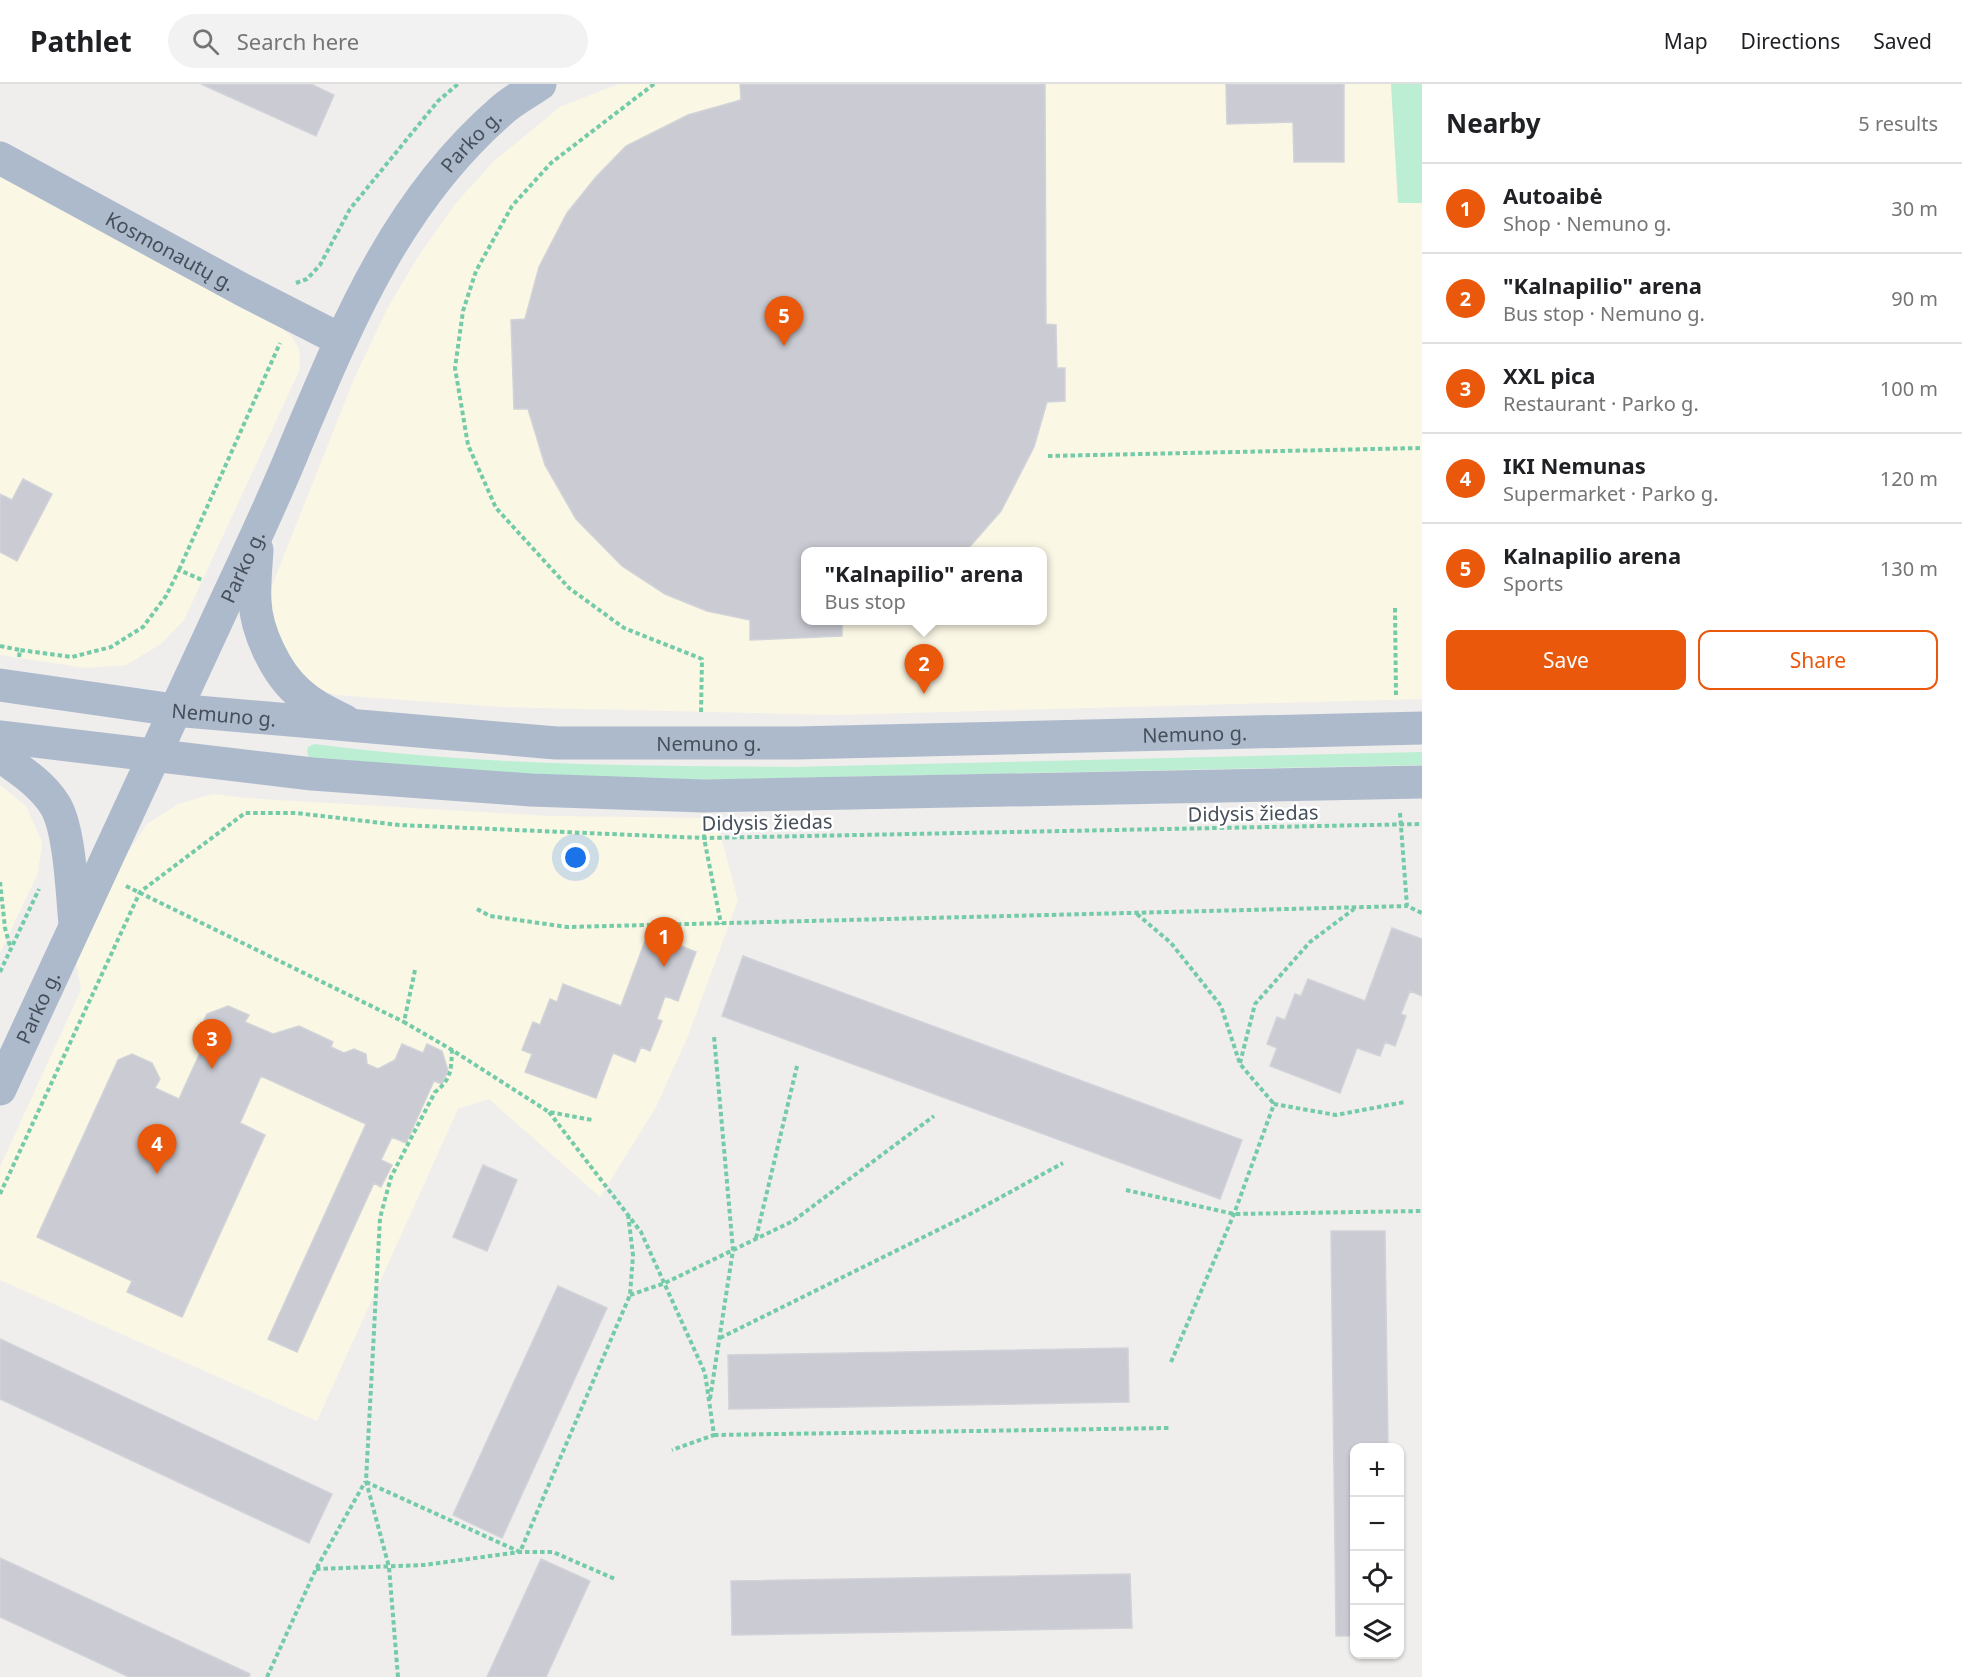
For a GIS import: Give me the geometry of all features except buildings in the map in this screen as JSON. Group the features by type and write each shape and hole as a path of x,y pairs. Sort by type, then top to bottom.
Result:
{"main road":[{"name":"Parko g.","path":"0,1089 257,533 341,340 379,263 417,202 455,156 503,109 540,84"},
{"name":"Kosmonautų g.","path":"0,159 341,340"},
{"path":"257,533 255,603 259,624 269,652 299,694 355,726"},
{"name":"Nemuno g.","path":"7,686 174,710 555,743 701,744 1422,728"},
{"path":"0,737 347,777 531,790 703,796 1422,782"},
{"path":"0,756 34,780 56,806 65,834 75,924"}],"path":[{"path":"654,84 551,164 512,206 476,271 463,311 455,368 468,444 496,508 569,588 624,628 702,659 701,744"},
{"path":"1048,456 1422,448"},
{"path":"0,646 72,657 111,647 143,627 166,596 179,570 230,592"},
{"path":"7,686 21,650"},
{"path":"703,796 704,838 721,924"},
{"name":"Didysis žiedas","path":"140,892 245,813 296,813 399,825 704,838 1422,824"},
{"path":"0,882 5,928 11,951"},
{"path":"0,972 40,888"},
{"path":"0,1194 140,892 404,1022 549,1112 641,1232 705,1373 714,1435"},
{"path":"477,909 490,916 567,927 1407,906"},
{"path":"1240,1064 1255,1004 1310,942 1356,908"},
{"path":"1136,913 1171,943 1221,1006 1240,1064 1274,1104 1336,1115 1405,1102"},
{"path":"404,1022 415,970"},
{"path":"710,1403 733,1250 714,1036"},
{"path":"398,1677 389,1567 366,1481 380,1218 391,1177 435,1092 444,1085 450,1073 452,1050"},
{"path":"756,1238 797,1066"},
{"path":"1171,1362 1234,1214 1274,1104"},
{"path":"549,1112 592,1120"},
{"path":"630,1295 665,1283 793,1221 934,1116"},
{"path":"720,1338 972,1213 1063,1163"},
{"path":"1126,1190 1234,1214 1422,1211"},
{"path":"520,1552 630,1295 633,1255 627,1214"},
{"path":"672,1450 714,1435 1169,1428"},
{"path":"366,1481 520,1552"},
{"path":"267,1677 316,1569 366,1481"},
{"path":"316,1569 424,1565 520,1552 553,1551 615,1579"}],"shaded area":[{"path":"618,84 1391,84 1398,203 1422,203 1422,699 836,715 500,707 337,695 313,689 280,652 269,593 354,379 387,309 416,260 455,204 495,160 560,107"},
{"path":"0,175 274,321 292,337 299,349 300,369 184,620 161,644 126,665 86,668 0,655"},
{"path":"0,785 26,806 42,842 38,873 0,953"},
{"path":"213,794 246,798 550,816 716,818 738,900 688,1036 656,1107 600,1197 489,1099 458,1109 317,1421 0,1280 0,1167 81,990 76,960 119,866 147,824 178,804"}],"green space":[{"path":"1391,84 1422,84 1422,203 1398,203"},
{"path":"314,744 433,756 613,765 793,767 1422,752 1422,765 692,780 528,774 309,758 308,747"}],"place":[{"name":"Kalnapilio arena","path":"784,346"},
{"name":"\"Kalnapilio\" arena","path":"924,694"},
{"name":"Autoaibė","path":"664,967"},
{"name":"XXL pica","path":"212,1069"},
{"name":"IKI Nemunas","path":"157,1174"}]}
